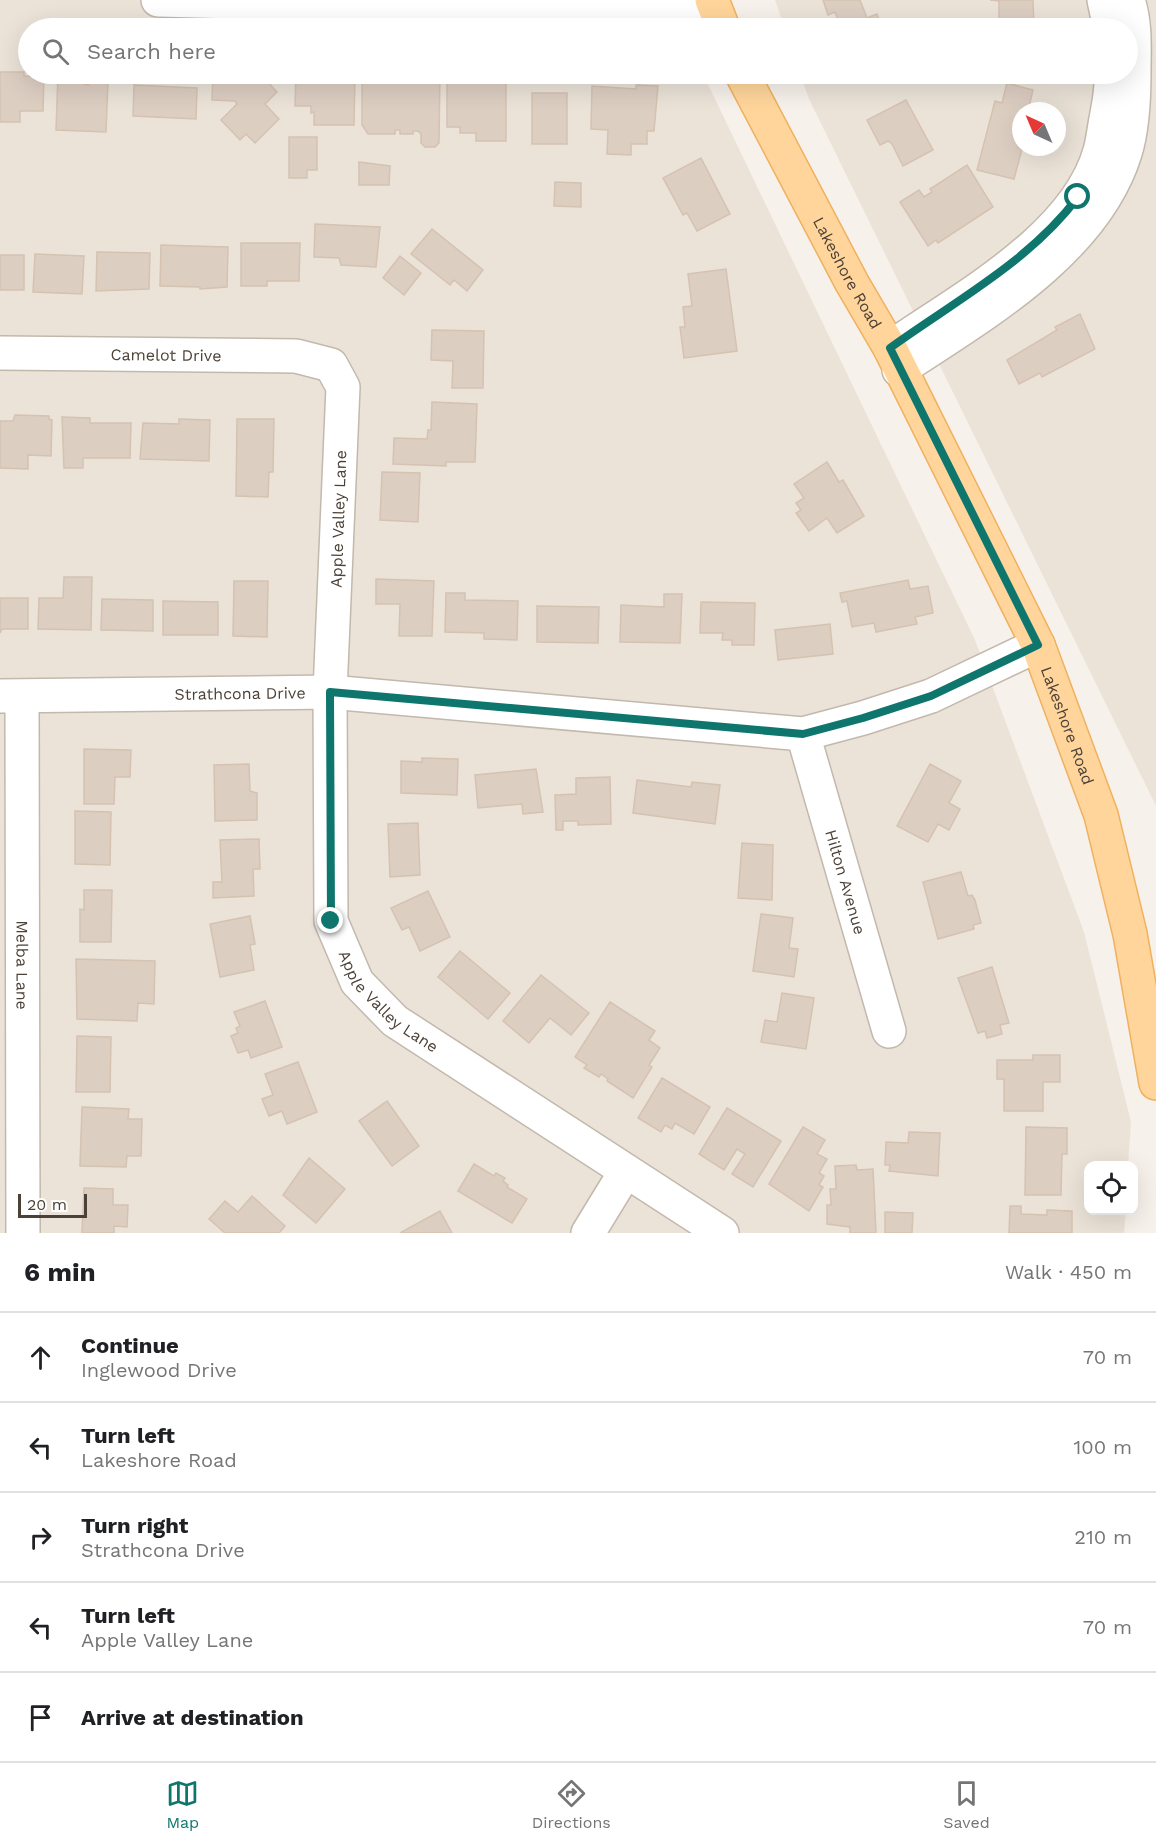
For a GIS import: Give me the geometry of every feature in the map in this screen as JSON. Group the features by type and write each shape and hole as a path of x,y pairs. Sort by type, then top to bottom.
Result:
{"main road":[{"name":"Lakeshore Road","path":"747,84 894,359 1038,645 1101,815 1130,934 1156,1083"}],"street":[{"path":"158,0 717,14"},
{"path":"1104,0 1108,18"},
{"path":"1128,0 1134,18"},
{"path":"894,359 945,324 992,280 1057,239 1100,152 1119,96"},
{"name":"Camelot Drive","path":"0,353 296,356 332,365"},
{"name":"Apple Valley Lane","path":"332,365 343,387 330,692 331,921 357,982 395,1022 722,1233"},
{"name":"Strathcona Drive","path":"11,697 330,692 803,734 931,696 1038,645"},
{"name":"Melba Lane","path":"11,697 11,1005 23,1233"},
{"name":"Hilton Avenue","path":"803,734 889,1031"},
{"path":"588,1233 626,1171"}],"shaded area":[{"path":"0,0 674,0 680,18 18,18 18,84 708,84 975,640 1084,932 1131,1122 1128,1161 1084,1161 1084,1215 1126,1215 1124,1233 0,1233"},
{"path":"775,0 1156,0 1156,806 804,84 1138,84 1138,18 781,18"}],"building":[{"path":"823,0 860,0 867,18 837,18 835,12 828,15"},
{"path":"990,0 1033,0 1034,18 999,18 999,1"},
{"path":"877,14 878,18 867,18"},
{"path":"0,72 18,72 18,84 44,84 43,111 20,111 20,122 0,122"},
{"path":"58,84 108,84 106,132 56,130"},
{"path":"213,84 270,84 277,92 265,104 279,119 255,143 246,134 240,140 221,120 237,104 235,101 212,100"},
{"path":"296,84 355,84 354,125 314,125 314,112 311,113 311,106 295,106"},
{"path":"362,84 440,84 439,143 435,147 425,147 421,143 421,134 418,131 413,131 413,134 400,134 400,130 395,130 395,134 368,134 362,125"},
{"path":"447,84 506,84 506,141 476,141 476,133 460,133 460,127 447,127"},
{"path":"1007,84 1033,90 1030,102 1012,102 1012,156 1020,156 1014,179 977,170 995,101 1002,103"},
{"path":"134,85 197,88 196,119 133,116"},
{"path":"636,85 658,86 654,131 647,131 647,144 631,144 631,155 607,154 608,130 591,129 592,86 636,89"},
{"path":"532,93 567,93 567,144 532,144"},
{"path":"906,100 933,150 903,166 892,144 888,141 880,145 867,120"},
{"path":"289,137 317,137 317,170 307,170 307,178 289,178"},
{"path":"701,158 730,214 697,231 687,213 683,215 663,178"},
{"path":"359,162 390,166 389,185 359,185"},
{"path":"967,165 993,207 938,243 936,240 928,246 900,202 919,190 924,197 932,192 930,189"},
{"path":"555,182 581,183 581,207 554,206"},
{"path":"315,224 380,227 376,267 341,265 339,258 314,257"},
{"path":"432,229 483,270 467,291 454,280 450,285 411,254"},
{"path":"241,243 300,243 299,281 267,281 267,286 241,286"},
{"path":"161,245 228,247 227,287 200,289 200,287 160,286"},
{"path":"97,252 150,253 149,289 96,291"},
{"path":"35,254 84,256 82,294 33,292"},
{"path":"0,255 24,255 24,290 0,290"},
{"path":"400,256 421,273 404,295 383,278"},
{"path":"726,269 737,351 684,358 680,327 685,327 683,307 692,306 688,274"},
{"path":"1080,314 1095,349 1042,377 1040,373 1019,384 1007,360 1057,330 1055,327"},
{"path":"432,330 484,331 483,388 452,388 453,361 431,360"},
{"path":"432,402 477,404 475,462 446,462 446,466 393,464 394,438 427,439 428,430 431,430"},
{"path":"15,415 49,416 52,420 51,456 28,455 28,469 0,468 0,421 13,421"},
{"path":"62,417 90,418 90,423 131,423 130,458 83,458 83,468 64,468"},
{"path":"179,419 210,420 209,461 140,459 143,423 179,424"},
{"path":"237,419 274,419 273,472 269,472 268,497 236,496"},
{"path":"827,462 839,482 843,480 864,516 837,533 827,518 809,531 796,513 801,510 796,503 804,498 794,484"},
{"path":"382,472 420,473 418,522 380,520"},
{"path":"64,577 92,577 91,630 38,629 39,598 63,598"},
{"path":"376,579 434,581 432,636 399,636 400,604 376,604"},
{"path":"908,580 910,589 928,586 933,613 915,617 917,624 876,632 874,623 852,627 847,601 842,602 840,593"},
{"path":"234,581 268,581 267,637 233,636"},
{"path":"446,593 465,593 465,600 518,601 517,640 484,639 484,633 445,632"},
{"path":"664,594 682,594 680,643 620,642 621,605 664,607"},
{"path":"0,598 28,598 28,629 2,629 0,633"},
{"path":"102,599 153,600 153,631 101,630"},
{"path":"163,601 218,602 218,635 163,635"},
{"path":"701,602 755,603 754,645 732,645 732,640 722,640 723,633 700,633"},
{"path":"537,606 599,607 598,643 537,642"},
{"path":"830,624 833,654 778,660 775,630"},
{"path":"84,749 131,750 130,777 115,777 114,804 84,804"},
{"path":"422,758 458,759 457,795 401,793 401,761 422,762"},
{"path":"249,764 250,791 257,793 257,820 215,821 214,765"},
{"path":"930,764 961,781 949,803 960,809 949,830 938,824 928,842 897,826"},
{"path":"536,769 543,812 523,814 522,804 478,808 475,775"},
{"path":"610,777 611,824 578,825 578,821 563,821 563,830 556,830 555,795 576,794 576,778"},
{"path":"637,780 691,787 692,782 720,785 715,824 633,813"},
{"path":"75,811 111,812 110,865 75,864"},
{"path":"418,823 420,875 390,877 388,824"},
{"path":"259,839 260,869 253,869 254,896 213,898 213,882 222,882 220,840"},
{"path":"742,843 773,845 772,900 738,898"},
{"path":"961,872 968,896 972,895 975,900 981,923 973,925 974,929 938,939 923,882"},
{"path":"84,890 112,890 111,942 80,942 80,909 84,910"},
{"path":"428,891 450,937 420,951 409,927 402,930 391,908"},
{"path":"761,914 793,918 789,948 798,949 794,977 753,971"},
{"path":"250,916 255,944 250,945 254,970 220,977 210,924"},
{"path":"460,951 510,993 488,1019 438,977"},
{"path":"76,959 155,961 154,1004 138,1003 137,1021 77,1019"},
{"path":"992,967 1009,1023 1000,1025 1002,1034 987,1038 985,1031 978,1033 958,978"},
{"path":"541,975 589,1013 571,1035 550,1018 529,1043 503,1021"},
{"path":"782,993 814,998 806,1049 761,1042 765,1020 777,1022"},
{"path":"265,1001 282,1047 251,1058 248,1050 238,1053 231,1036 238,1033 236,1028 240,1026 234,1012"},
{"path":"610,1002 655,1031 649,1040 660,1048 649,1065 652,1067 633,1098 607,1081 608,1079 601,1074 599,1077 584,1068 587,1065 575,1057"},
{"path":"77,1036 111,1037 110,1092 76,1092"},
{"path":"1033,1055 1060,1055 1060,1082 1043,1082 1043,1111 1004,1111 1004,1079 997,1079 997,1060 1033,1060"},
{"path":"298,1062 317,1112 287,1124 282,1111 269,1116 262,1099 273,1095 265,1074"},
{"path":"662,1078 710,1107 694,1134 675,1123 672,1129 665,1125 661,1132 638,1118"},
{"path":"387,1101 419,1146 392,1166 359,1121"},
{"path":"82,1107 129,1109 128,1119 142,1119 141,1156 127,1156 126,1167 80,1166"},
{"path":"727,1108 781,1141 753,1187 732,1174 745,1154 737,1149 724,1170 699,1154"},
{"path":"803,1127 825,1140 817,1154 827,1159 819,1173 824,1176 819,1185 823,1187 809,1211 769,1184"},
{"path":"1026,1127 1067,1128 1067,1154 1062,1154 1061,1195 1025,1195"},
{"path":"909,1132 940,1133 938,1176 889,1171 890,1165 885,1165 886,1142 908,1143"},
{"path":"309,1158 345,1189 316,1223 283,1195"},
{"path":"474,1164 494,1176 496,1173 505,1178 503,1181 508,1185 507,1187 527,1199 512,1223 458,1191"},
{"path":"856,1165 857,1170 873,1169 876,1233 850,1233 850,1227 827,1224 827,1205 831,1205 830,1189 836,1189 835,1166"},
{"path":"84,1188 113,1189 113,1205 128,1205 127,1227 114,1226 114,1233 82,1233"},
{"path":"252,1196 285,1226 279,1233 225,1233 209,1219 225,1201 238,1212"},
{"path":"1010,1206 1021,1206 1021,1214 1047,1215 1047,1210 1072,1211 1072,1233 1009,1233"},
{"path":"440,1211 452,1233 400,1233"},
{"path":"885,1212 913,1213 912,1233 885,1233"}],"route":[{"path":"331,921 330,692 803,734 931,696 1038,645 890,348 939,313 992,280 1059,222 1078,197"}]}
